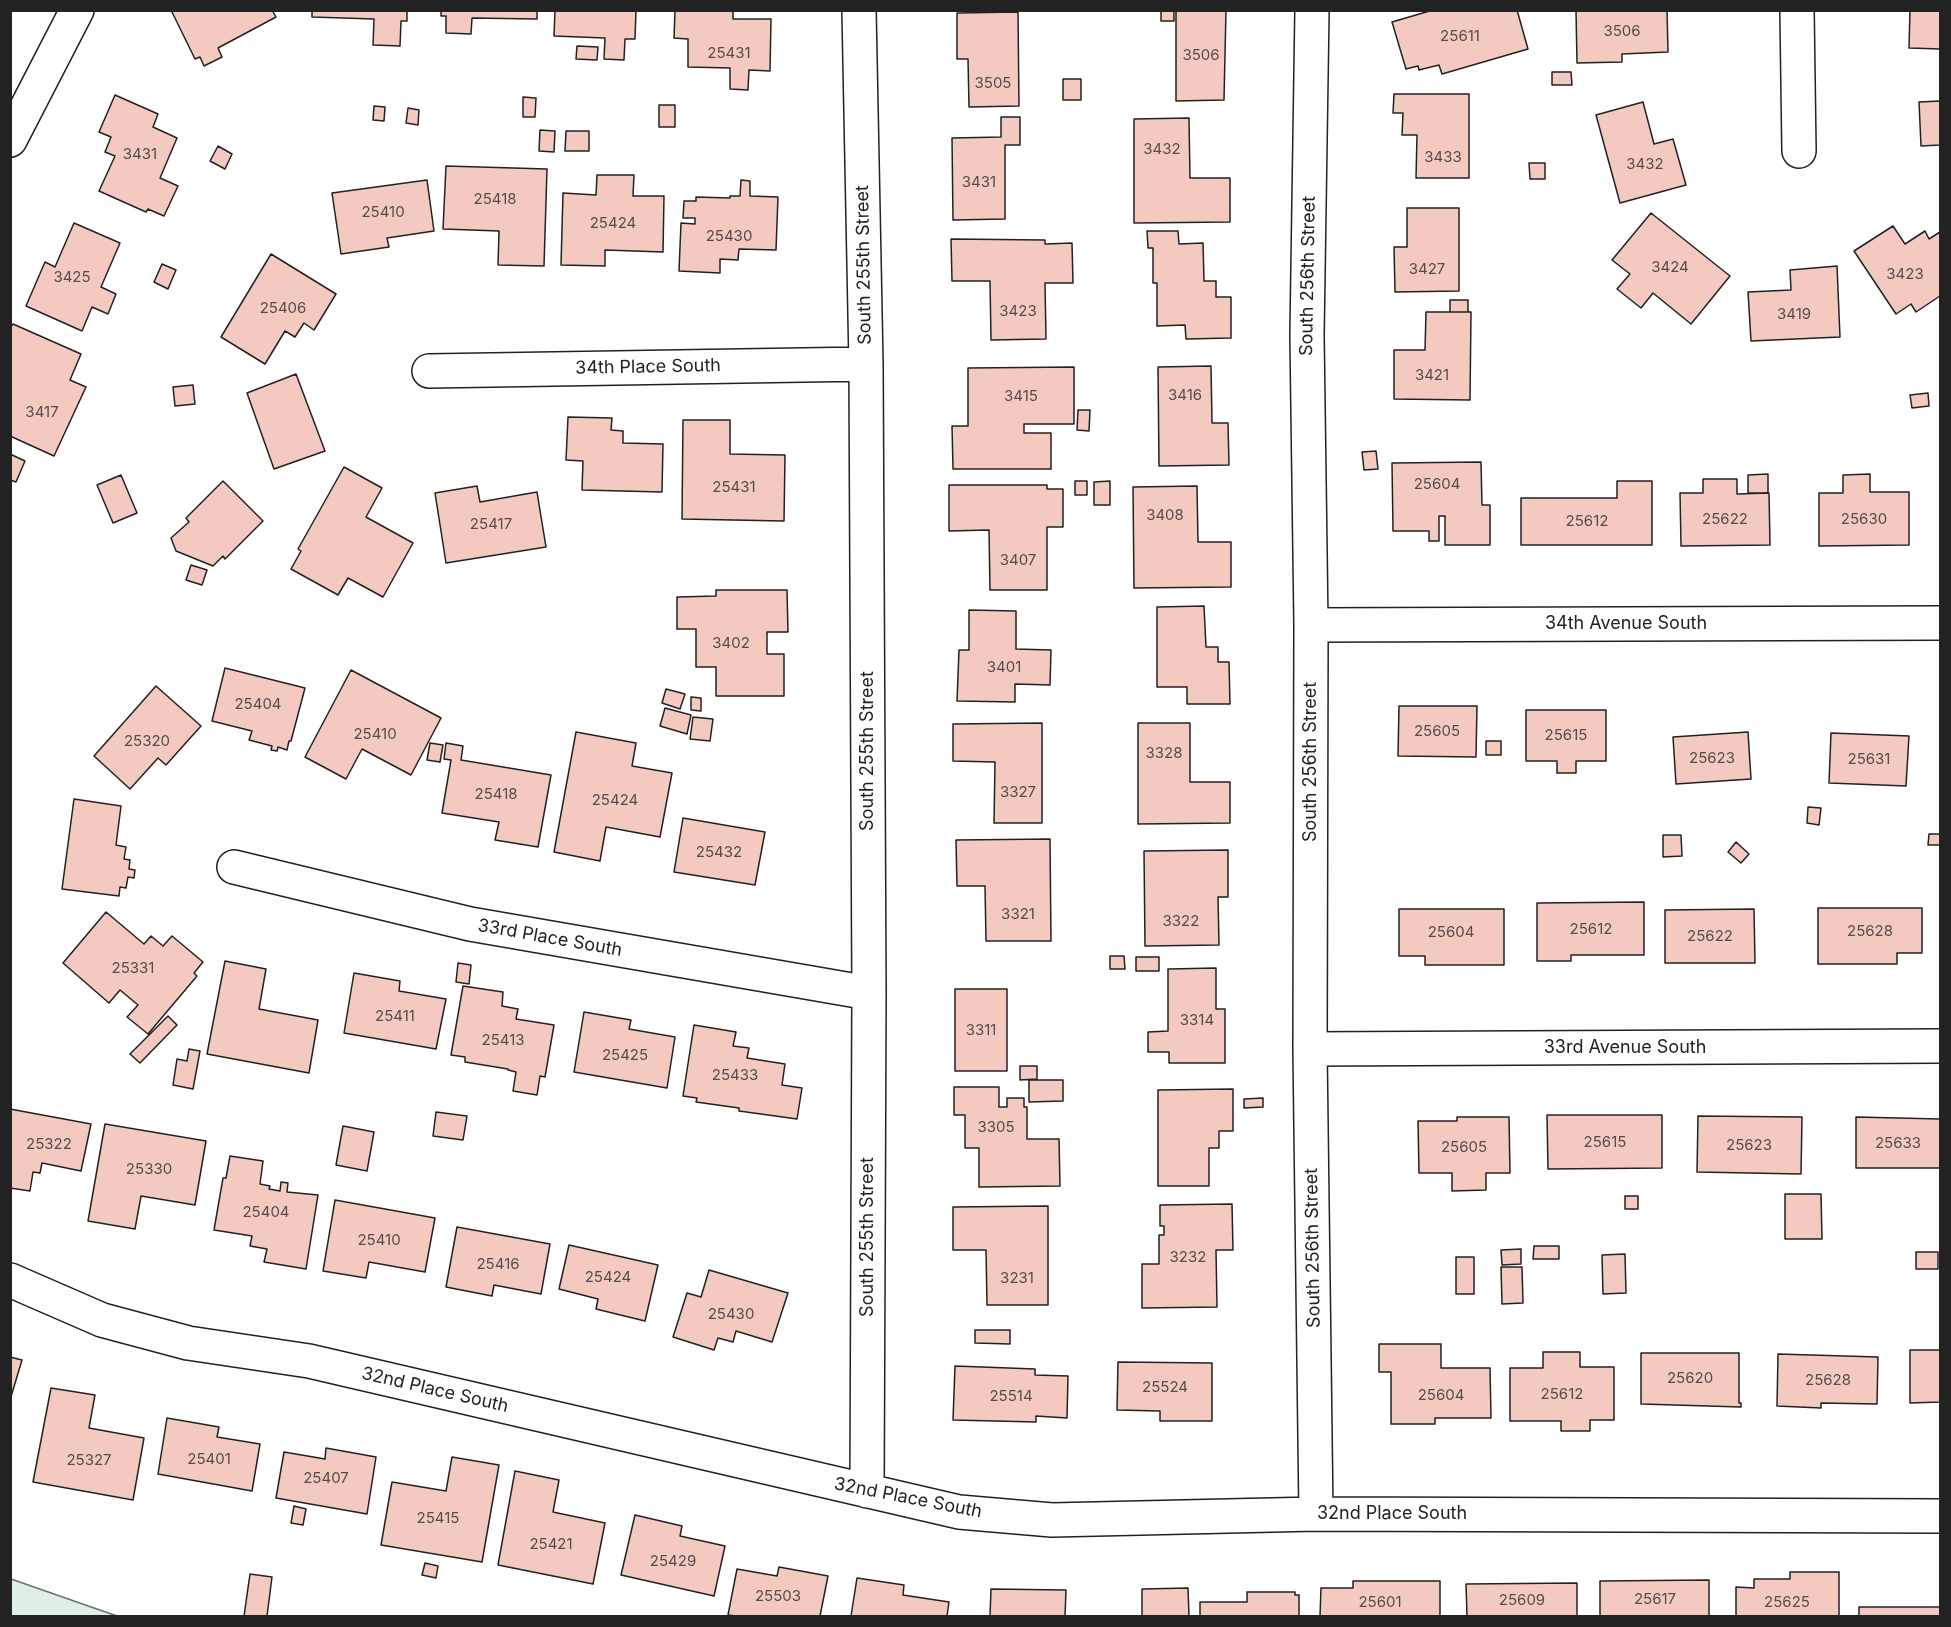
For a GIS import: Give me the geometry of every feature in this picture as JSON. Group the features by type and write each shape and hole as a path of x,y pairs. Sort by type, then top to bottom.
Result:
{"street":[{"path":"10,141 77,10"},
{"name":"South 255th Street","path":"859,10 866,364 869,993 867,1491"},
{"name":"South 256th Street","path":"1312,10 1307,335 1311,625 1310,1049 1316,1514"},
{"path":"1797,10 1799,151"},
{"name":"34th Place South","path":"429,371 866,364"},
{"name":"34th Avenue South","path":"1311,625 1941,623"},
{"name":"33rd Place South","path":"234,867 470,924 869,993"},
{"name":"33rd Avenue South","path":"1310,1049 1941,1046"},
{"name":"32nd Place South","path":"10,1280 102,1320 188,1343 309,1361 959,1512 1052,1520 1316,1514 1941,1516"}],"green space":[{"path":"11,1579 117,1616 11,1616"}],"building":[{"path":"171,10 272,10 276,17 218,48 222,57 204,66 200,57 195,59"},
{"path":"312,10 407,10 407,21 401,21 400,46 373,45 374,19 312,17"},
{"path":"441,10 537,10 537,19 472,18 471,34 446,33 446,16 441,16"},
{"path":"555,10 636,10 635,39 625,39 624,60 604,59 605,38 554,36"},
{"path":"675,10 733,10 733,19 771,19 770,71 749,70 748,90 730,89 730,68 688,67 688,39 674,38"},
{"path":"1161,10 1174,10 1174,21 1161,21"},
{"path":"1176,10 1226,10 1224,100 1176,101"},
{"path":"1433,10 1517,10 1528,49 1442,74 1439,65 1419,70 1418,66 1406,69 1392,22"},
{"path":"1576,10 1667,10 1668,52 1622,54 1622,62 1577,63"},
{"path":"1910,10 1940,10 1940,49 1909,48"},
{"path":"1018,12 1019,106 969,107 968,59 957,59 957,13"},
{"path":"577,46 598,47 597,60 576,59"},
{"path":"1552,72 1571,72 1572,85 1552,85"},
{"path":"1063,79 1081,79 1081,100 1063,100"},
{"path":"1394,94 1469,94 1469,178 1416,178 1417,135 1402,135 1403,113 1393,113"},
{"path":"115,95 158,114 153,127 177,138 160,178 178,186 164,216 148,209 146,212 99,191 115,156 105,152 111,137 99,132"},
{"path":"523,97 536,98 535,117 523,117"},
{"path":"1940,101 1940,145 1921,146 1919,102"},
{"path":"1643,102 1654,144 1673,139 1686,185 1620,203 1596,115"},
{"path":"659,105 675,105 675,127 659,127"},
{"path":"374,106 385,107 384,121 373,120"},
{"path":"408,108 419,110 418,125 406,123"},
{"path":"1001,117 1020,117 1020,145 1005,145 1005,219 953,220 952,138 1001,137"},
{"path":"1189,118 1190,178 1230,178 1230,222 1134,223 1134,119"},
{"path":"540,130 555,131 554,152 539,151"},
{"path":"566,131 589,131 589,151 565,151"},
{"path":"218,146 232,154 225,169 210,161"},
{"path":"1529,163 1545,163 1545,179 1530,179"},
{"path":"446,166 547,169 544,266 498,265 499,231 443,229"},
{"path":"597,175 634,175 633,196 664,196 663,252 605,250 605,266 561,265 563,193 596,195"},
{"path":"427,180 434,231 387,238 389,247 341,254 332,193"},
{"path":"741,180 750,181 750,196 778,197 776,250 739,249 738,260 720,259 720,273 679,271 681,223 695,224 695,218 683,218 684,201 696,201 696,197 740,196"},
{"path":"1407,208 1459,208 1459,291 1395,292 1394,247 1407,247"},
{"path":"1651,213 1730,276 1691,324 1653,293 1641,308 1617,289 1630,274 1612,260"},
{"path":"74,223 120,243 101,287 116,294 108,314 92,307 82,331 26,306 45,262 55,267"},
{"path":"1893,226 1905,244 1925,231 1929,239 1940,232 1940,296 1916,312 1911,304 1896,314 1854,251"},
{"path":"1147,231 1178,231 1179,244 1203,243 1204,281 1216,281 1216,297 1231,297 1231,338 1186,339 1185,325 1157,326 1157,283 1153,283 1153,248 1148,248"},
{"path":"951,239 1045,240 1045,244 1072,243 1073,283 1045,283 1046,339 991,340 990,281 952,281"},
{"path":"271,254 336,294 314,330 304,323 295,337 285,331 265,364 221,337"},
{"path":"162,264 176,270 168,289 154,282"},
{"path":"1837,266 1840,337 1751,341 1748,292 1791,290 1790,270"},
{"path":"1450,300 1468,300 1468,312 1450,312"},
{"path":"1426,312 1471,312 1470,400 1394,399 1394,350 1425,350"},
{"path":"13,324 81,354 70,380 86,387 54,456 10,436 10,328"},
{"path":"1211,366 1212,423 1228,423 1229,465 1159,466 1158,367"},
{"path":"1074,367 1074,424 1024,424 1024,433 1051,433 1051,469 953,469 952,426 968,426 968,368"},
{"path":"296,374 325,451 274,469 247,393"},
{"path":"193,385 195,404 175,406 173,387"},
{"path":"1928,393 1929,406 1912,408 1910,395"},
{"path":"1078,410 1090,410 1089,431 1077,430"},
{"path":"568,417 612,418 611,430 623,431 623,443 663,444 662,492 582,490 583,461 566,460"},
{"path":"683,420 730,420 730,454 785,455 784,521 682,519"},
{"path":"1376,451 1378,469 1364,470 1362,452"},
{"path":"10,454 25,461 16,482 10,480"},
{"path":"1481,462 1482,505 1490,505 1490,545 1445,545 1445,516 1439,516 1439,541 1429,541 1429,531 1393,531 1392,463"},
{"path":"344,467 382,488 366,517 413,543 383,597 348,578 338,595 291,569 301,551 298,549"},
{"path":"1768,474 1768,493 1748,493 1748,475"},
{"path":"1870,474 1870,492 1909,492 1909,545 1819,546 1819,493 1843,493 1843,475"},
{"path":"121,475 137,513 113,523 97,485"},
{"path":"1703,479 1737,479 1737,494 1769,493 1770,545 1681,546 1680,493 1703,493"},
{"path":"223,481 263,521 225,559 223,556 213,566 176,551 171,538 189,522 186,518"},
{"path":"1075,481 1087,481 1087,495 1075,495"},
{"path":"1110,481 1110,505 1094,505 1094,482"},
{"path":"1617,481 1652,481 1652,545 1521,545 1521,498 1617,498"},
{"path":"949,485 1047,485 1047,489 1063,489 1063,527 1047,527 1047,590 990,590 989,530 949,531"},
{"path":"477,486 480,502 537,492 546,547 446,563 435,493"},
{"path":"1197,486 1198,542 1231,542 1231,587 1134,588 1133,487"},
{"path":"191,565 207,570 202,585 186,580"},
{"path":"716,590 787,590 788,632 767,632 767,654 784,654 784,696 716,696 716,667 696,667 696,629 677,629 677,597 716,596"},
{"path":"1204,606 1206,647 1218,647 1218,662 1229,662 1230,704 1187,704 1187,687 1157,687 1157,607"},
{"path":"969,610 1016,611 1016,649 1051,650 1050,685 1015,684 1015,702 957,701 959,650 969,650"},
{"path":"225,668 305,688 287,750 278,747 277,751 271,750 272,746 249,740 252,731 212,721"},
{"path":"351,670 441,718 411,775 362,749 346,779 305,757"},
{"path":"156,686 201,726 166,765 158,758 130,789 94,756"},
{"path":"666,689 685,694 680,709 662,703"},
{"path":"691,697 701,698 701,711 691,710"},
{"path":"1399,706 1477,706 1476,757 1398,756"},
{"path":"665,708 691,715 687,734 660,726"},
{"path":"1526,710 1606,710 1606,761 1576,761 1576,773 1557,773 1557,761 1526,761"},
{"path":"693,717 713,719 710,741 690,739"},
{"path":"1042,723 1042,823 994,823 995,762 953,761 953,724"},
{"path":"1138,723 1190,723 1190,782 1230,782 1230,823 1138,824"},
{"path":"576,732 636,743 632,766 672,773 660,837 606,827 600,861 554,852"},
{"path":"1748,732 1751,779 1676,784 1673,737"},
{"path":"1831,733 1909,736 1906,786 1829,783"},
{"path":"1486,741 1501,741 1501,755 1486,755"},
{"path":"430,743 443,745 440,762 427,760"},
{"path":"446,743 463,746 461,760 551,775 538,847 495,840 499,822 442,813 451,760 444,759"},
{"path":"74,799 121,806 116,845 126,847 124,859 130,860 129,869 135,870 134,878 128,877 126,888 120,887 119,896 62,889"},
{"path":"1808,807 1821,808 1819,825 1807,823"},
{"path":"683,818 765,832 755,885 674,872"},
{"path":"1929,834 1940,834 1940,845 1928,845"},
{"path":"1663,835 1681,835 1682,856 1663,857"},
{"path":"1050,839 1051,941 986,941 985,886 957,886 956,840"},
{"path":"1736,842 1749,854 1741,863 1728,852"},
{"path":"1228,850 1228,897 1218,897 1219,945 1145,946 1144,851"},
{"path":"1644,902 1644,955 1571,955 1571,961 1537,961 1537,903"},
{"path":"1818,908 1922,908 1922,953 1897,953 1897,964 1818,964"},
{"path":"1399,909 1504,909 1504,965 1425,965 1425,956 1399,956"},
{"path":"1754,909 1755,963 1665,963 1665,910"},
{"path":"106,912 144,944 151,936 163,946 172,936 203,962 194,973 197,976 148,1034 127,1017 138,1005 120,990 109,1003 63,963"},
{"path":"1110,956 1124,956 1125,969 1110,969"},
{"path":"1136,957 1159,957 1159,971 1136,971"},
{"path":"225,961 266,969 259,1009 318,1020 309,1073 207,1054"},
{"path":"458,963 471,965 469,984 456,982"},
{"path":"1216,968 1216,1009 1225,1009 1225,1063 1169,1063 1169,1052 1148,1052 1148,1032 1168,1031 1168,969"},
{"path":"354,973 400,981 399,991 446,999 436,1049 344,1033"},
{"path":"463,986 503,992 502,1006 518,1009 516,1019 554,1025 545,1077 540,1076 537,1095 513,1091 516,1072 465,1062 465,1057 451,1055"},
{"path":"955,989 1007,989 1007,1071 955,1071"},
{"path":"584,1012 631,1020 629,1029 675,1037 667,1088 574,1072"},
{"path":"168,1016 177,1025 140,1063 130,1054"},
{"path":"694,1025 736,1032 733,1046 749,1048 747,1058 785,1064 782,1085 802,1088 797,1119 739,1111 739,1108 696,1102 697,1098 683,1096"},
{"path":"189,1049 200,1051 193,1089 173,1085 177,1059 187,1061"},
{"path":"1020,1066 1037,1066 1037,1079 1020,1080"},
{"path":"1029,1080 1063,1080 1063,1101 1029,1102"},
{"path":"954,1087 999,1087 999,1107 1007,1107 1007,1098 1024,1098 1024,1107 1027,1107 1027,1139 1059,1139 1060,1186 979,1187 979,1148 965,1148 965,1115 954,1115"},
{"path":"1233,1089 1233,1131 1219,1131 1219,1148 1209,1148 1209,1186 1158,1186 1158,1090"},
{"path":"1263,1098 1263,1107 1244,1108 1244,1099"},
{"path":"10,1109 91,1124 81,1171 42,1163 40,1173 33,1172 30,1191 10,1188"},
{"path":"436,1112 467,1116 463,1140 433,1136"},
{"path":"1547,1115 1662,1115 1662,1168 1548,1169"},
{"path":"1698,1116 1802,1117 1801,1174 1697,1172"},
{"path":"1457,1117 1509,1117 1510,1173 1486,1173 1486,1190 1452,1191 1452,1173 1419,1173 1418,1121 1457,1121"},
{"path":"1856,1117 1940,1119 1940,1168 1856,1168"},
{"path":"105,1124 206,1141 195,1205 141,1196 135,1229 88,1221"},
{"path":"343,1126 374,1132 367,1171 336,1165"},
{"path":"230,1156 263,1161 260,1184 270,1186 269,1189 280,1191 281,1182 288,1183 287,1192 318,1195 306,1269 264,1262 267,1249 250,1246 252,1236 214,1230 223,1178 226,1178"},
{"path":"1785,1194 1821,1194 1822,1239 1785,1239"},
{"path":"1625,1196 1638,1196 1638,1209 1625,1209"},
{"path":"335,1200 435,1218 425,1272 369,1262 366,1278 323,1271"},
{"path":"1232,1204 1233,1250 1216,1250 1217,1307 1142,1308 1142,1264 1159,1264 1159,1235 1164,1235 1164,1226 1160,1226 1160,1205"},
{"path":"1048,1206 1048,1305 987,1305 986,1250 953,1250 953,1207"},
{"path":"457,1227 550,1244 541,1294 494,1285 492,1296 446,1287"},
{"path":"569,1245 658,1265 645,1321 596,1309 598,1299 559,1289"},
{"path":"1534,1246 1559,1246 1559,1259 1533,1259"},
{"path":"1521,1249 1521,1264 1502,1265 1501,1250"},
{"path":"1916,1252 1938,1252 1938,1269 1916,1269"},
{"path":"1625,1254 1626,1293 1603,1294 1602,1255"},
{"path":"1456,1257 1474,1257 1474,1294 1456,1294"},
{"path":"1501,1267 1522,1267 1523,1303 1502,1304"},
{"path":"709,1270 788,1293 772,1342 736,1331 733,1342 718,1338 714,1350 673,1337 687,1293 701,1297"},
{"path":"975,1330 1010,1330 1010,1344 975,1343"},
{"path":"1379,1344 1441,1344 1441,1368 1490,1368 1491,1418 1435,1418 1435,1424 1391,1424 1391,1372 1379,1372"},
{"path":"1910,1350 1940,1350 1940,1402 1910,1403"},
{"path":"1543,1352 1580,1352 1580,1367 1614,1367 1614,1420 1590,1420 1590,1431 1561,1431 1561,1421 1510,1421 1510,1368 1543,1368"},
{"path":"1641,1353 1739,1353 1739,1403 1741,1407 1641,1404"},
{"path":"1778,1354 1878,1357 1877,1404 1821,1403 1821,1408 1777,1406"},
{"path":"10,1357 22,1360 10,1400"},
{"path":"1118,1362 1212,1363 1212,1421 1160,1421 1160,1411 1117,1410"},
{"path":"955,1366 1035,1369 1035,1375 1068,1376 1067,1418 1036,1416 1036,1422 953,1420"},
{"path":"51,1388 95,1395 89,1428 144,1438 133,1500 33,1482"},
{"path":"167,1418 219,1427 217,1437 260,1444 252,1491 158,1474"},
{"path":"326,1448 376,1457 367,1514 276,1498 284,1452 325,1459"},
{"path":"452,1457 499,1465 482,1562 381,1545 392,1482 446,1491"},
{"path":"515,1471 559,1480 553,1512 605,1523 593,1584 498,1565"},
{"path":"294,1506 306,1509 303,1525 291,1523"},
{"path":"635,1515 682,1526 680,1536 725,1546 714,1596 621,1575"},
{"path":"425,1563 438,1566 436,1578 422,1575"},
{"path":"779,1567 828,1576 820,1616 728,1615 737,1569 777,1576"},
{"path":"1790,1572 1839,1572 1839,1616 1736,1616 1736,1587 1754,1588 1754,1579 1790,1579"},
{"path":"250,1574 272,1577 267,1616 244,1616"},
{"path":"857,1578 904,1585 903,1595 949,1602 947,1616 851,1616"},
{"path":"1709,1580 1709,1616 1600,1616 1600,1581"},
{"path":"1353,1581 1440,1581 1440,1616 1320,1616 1321,1588 1353,1588"},
{"path":"1577,1583 1577,1616 1467,1616 1466,1584"},
{"path":"1188,1588 1189,1616 1142,1616 1142,1589"},
{"path":"991,1589 1066,1590 1065,1616 990,1616"},
{"path":"1247,1592 1295,1592 1295,1595 1299,1595 1299,1616 1200,1616 1200,1602 1247,1602"},
{"path":"1859,1607 1940,1607 1940,1616 1859,1616"}]}
